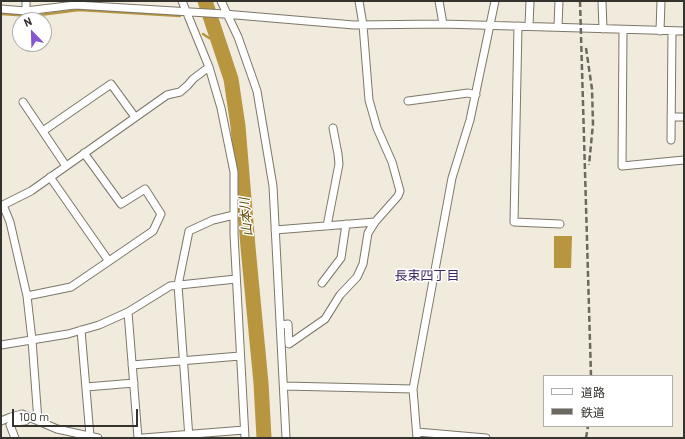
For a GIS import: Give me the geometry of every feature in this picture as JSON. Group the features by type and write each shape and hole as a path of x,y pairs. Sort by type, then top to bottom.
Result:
{"street":[{"path":"26,1 26,11"},
{"path":"182,1 190,12 209,67 221,108 234,172 236,279 245,438"},
{"path":"221,1 238,37 257,91 273,186 286,438"},
{"path":"280,325 288,324 289,344 325,319 340,295 357,277 363,264 368,233 374,222 398,196 400,191 392,162 377,128 369,100 363,25 359,1"},
{"path":"439,1 443,24"},
{"path":"486,438 417,435 414,389 452,178 476,95 494,1"},
{"path":"529,26 530,1"},
{"path":"558,26 559,1"},
{"path":"602,1 603,29"},
{"path":"660,31 661,1"},
{"path":"1,9 26,11 54,4 71,3 363,25 443,24 558,26 623,30 684,31"},
{"path":"518,26 514,222 560,224"},
{"path":"623,30 622,166 684,160"},
{"path":"671,140 672,31"},
{"path":"38,421 28,296 13,234 3,205 31,191 166,95 180,92 193,79 209,67"},
{"path":"43,130 111,84 135,117"},
{"path":"408,100 468,93 476,95"},
{"path":"23,102 66,166"},
{"path":"671,117 684,117"},
{"path":"327,226 339,164 333,128"},
{"path":"28,296 71,287 108,260 153,231 161,214 145,189 121,204 84,153"},
{"path":"50,177 108,260"},
{"path":"188,436 178,285 189,231 213,220 234,215"},
{"path":"275,230 374,222"},
{"path":"322,283 341,258 346,224"},
{"path":"1,345 68,334 99,325 128,312 170,286 236,279"},
{"path":"128,312 138,438"},
{"path":"82,330 90,436"},
{"path":"132,365 240,356"},
{"path":"86,387 134,383"},
{"path":"284,386 414,389"},
{"path":"1,421 22,414 57,429 98,438"},
{"path":"15,438 10,425 15,422 25,421 30,417"},
{"path":"143,438 188,436 244,430"}],"shaded area":[{"path":"554,236 572,236 571,268 554,268"}],"waterway":[{"name":"山本川","path":"205,1 231,79 238,126 261,383 264,438"},
{"path":"1,14 32,16 79,10 180,16"},
{"path":"203,34 209,38 218,39"}],"railway":[{"path":"580,1 591,375"},
{"path":"586,48 592,89 593,124 589,165"},
{"path":"586,438 588,427"}],"district":[{"name":"長束四丁目","path":"427,276"}]}
